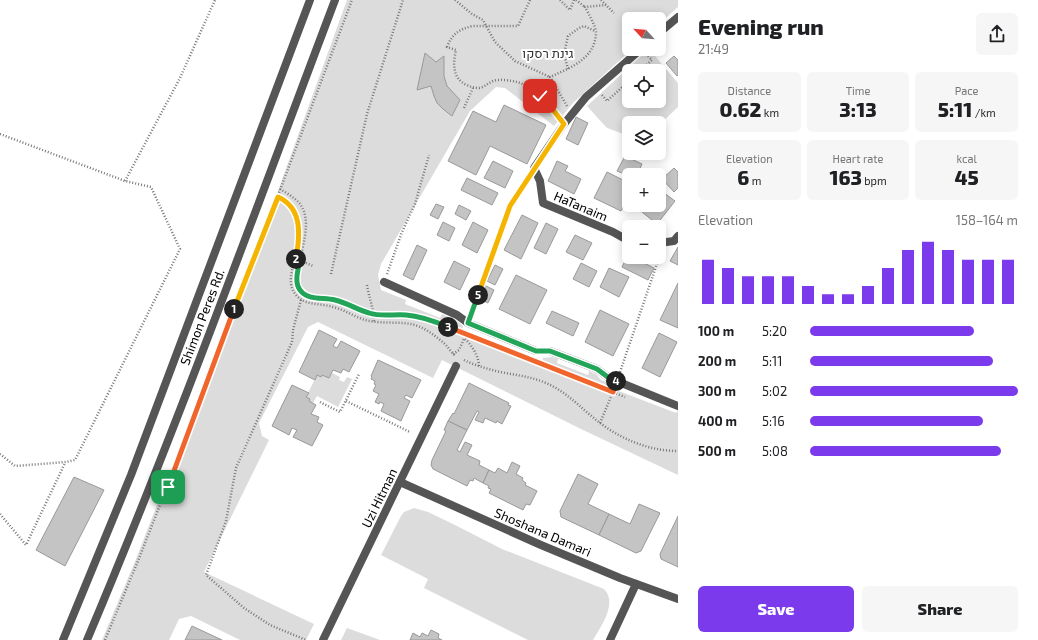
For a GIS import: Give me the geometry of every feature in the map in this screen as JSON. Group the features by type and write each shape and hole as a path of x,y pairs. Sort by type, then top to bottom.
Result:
{"street":[{"name":"Shimon Peres Rd.","path":"63,640 134,468 310,0"},
{"name":"Shimon Peres Rd.","path":"86,640 113,578 169,438 334,0"},
{"path":"666,27 678,17"},
{"path":"534,168 564,124 586,97 639,56"},
{"name":"HaTanaim","path":"534,168 540,181 543,203 622,237"},
{"path":"666,243 674,242 678,236"},
{"path":"384,282 457,315 468,323 536,351 550,351 597,369 609,378 678,406"},
{"name":"Uzi Hitman","path":"323,640 456,366"},
{"name":"Shoshana Damari","path":"400,482 534,542 636,584 678,599"},
{"path":"610,640 636,584"}],"path":[{"path":"125,181 180,78 215,0"},
{"path":"104,640 138,561 352,0"},
{"path":"331,274 367,114 402,0"},
{"path":"455,0 472,14 484,20 495,42 515,61 550,77 571,115"},
{"path":"530,0 518,26 473,26 460,30 451,38 447,47 456,50 454,69 464,84 473,88 485,86 493,81 500,80 512,81 526,85 550,106 564,124"},
{"path":"550,77 578,64 593,49 596,32 585,7 575,0 570,10 560,0"},
{"path":"601,0 614,13"},
{"path":"585,7 606,5"},
{"path":"568,69 564,54 568,36 578,28 584,26 596,32"},
{"path":"648,56 652,60 648,64"},
{"path":"596,88 607,101 622,87"},
{"path":"464,108 473,88"},
{"path":"0,134 125,181 151,187 180,249 75,460 15,466 0,454"},
{"path":"384,282 402,232 415,204 428,155"},
{"path":"468,323 510,206 534,168"},
{"path":"280,189 301,205 306,222 297,271 297,283 305,295 336,300 374,314 423,317 467,335 459,350 453,354 451,358"},
{"path":"278,197 289,204 296,214 298,221 300,234 290,283 293,291 301,300 332,306 374,322 415,325 434,336 447,346 453,354 461,359 496,371 528,377 546,383 564,394 610,430 650,448 664,451 678,451"},
{"path":"295,258 312,266"},
{"path":"600,423 617,381 655,264"},
{"path":"367,285 374,314 374,322"},
{"path":"301,300 293,330 292,342 236,468 226,521 206,575 244,608 270,625 306,640"},
{"path":"465,339 471,345 477,356 479,366"},
{"path":"532,360 627,398"},
{"path":"320,402 340,412 358,374"},
{"path":"346,401 410,432"},
{"path":"0,514 26,545 66,462"}],"green space":[{"name":"גינת רסקו","path":"347,0 678,0 678,7 666,18 666,12 622,12 622,56 624,56 573,103 554,126 505,88 496,87 470,111 381,264 378,275 381,290 406,300 405,304 440,318 442,314 456,320 463,326 462,330 542,362 543,358 552,357 558,359 557,363 588,375 589,371 596,374 601,380 612,384 611,388 676,413 678,410 678,475 442,360 433,378 318,322 308,327 259,423 262,436 269,440 204,572 314,624 306,640 240,640 191,616 179,619 169,640 102,640 136,559 271,210"},
{"path":"641,56 655,56 662,64 633,64"},
{"path":"666,69 678,83 678,107 666,118 666,116 622,116 622,133 607,128 587,106 622,74 622,108 666,108"},
{"path":"332,373 340,377 339,380 344,382 347,377 352,379 338,407 317,396 313,403 309,401 310,399 306,397 317,375 321,377 322,375 329,378"},
{"path":"414,508 428,512 502,549 604,589 608,595 609,608 604,621 593,640 528,640 424,588 428,579 381,555 401,516 404,512"},
{"path":"347,628 380,640 341,640"}],"building":[{"path":"425,53 436,62 444,56 444,76 447,86 460,100 452,116 437,103 431,86 417,90"},
{"path":"674,56 678,60 677,76 666,63"},
{"path":"504,105 546,125 527,164 490,146 476,175 448,161 473,111 496,122"},
{"path":"576,117 588,123 578,145 566,139"},
{"path":"623,160 634,160 642,164 640,168 622,168 622,173 617,171"},
{"path":"493,161 513,171 505,188 484,178"},
{"path":"557,161 568,166 565,171 581,179 574,194 548,181"},
{"path":"674,168 678,172 678,188 674,192 666,183 666,175"},
{"path":"607,172 622,180 621,211 594,198"},
{"path":"467,178 498,193 492,205 461,190"},
{"path":"666,194 675,201 660,220 652,220 642,212 666,212"},
{"path":"436,204 444,207 438,219 430,215"},
{"path":"459,205 471,211 466,220 455,214"},
{"path":"522,215 538,223 521,259 504,250"},
{"path":"443,222 455,228 449,241 437,235"},
{"path":"473,222 488,230 477,253 462,245"},
{"path":"546,223 558,229 546,254 534,248"},
{"path":"575,235 592,243 583,260 566,252"},
{"path":"417,245 427,250 413,280 403,275"},
{"path":"678,247 678,265 670,261"},
{"path":"454,261 470,269 460,290 444,282"},
{"path":"581,263 597,271 589,287 573,279"},
{"path":"624,264 646,264 654,268 648,280 622,267"},
{"path":"495,265 503,269 495,285 487,281"},
{"path":"609,268 629,277 619,297 600,287"},
{"path":"516,275 547,290 530,324 499,309"},
{"path":"678,283 678,328 660,320"},
{"path":"484,285 494,290 488,303 478,298"},
{"path":"600,310 629,324 613,356 585,342"},
{"path":"552,311 579,323 573,336 546,323"},
{"path":"319,330 337,339 333,346 337,348 341,341 360,351 349,372 343,369 341,373 333,370 329,378 322,375 321,377 317,375 315,380 299,372"},
{"path":"659,333 677,342 660,377 642,368"},
{"path":"378,360 421,380 412,398 406,395 404,398 410,401 401,421 381,411 384,404 375,402 379,394 373,391 376,385 374,384 375,381 371,379 371,376"},
{"path":"469,383 509,403 508,405 511,406 502,424 485,418 483,423 475,420 479,412 477,411 467,430 448,421 453,413 454,414"},
{"path":"292,385 309,393 306,397 310,399 309,401 316,405 311,414 319,417 317,422 323,425 312,446 293,437 297,430 292,428 289,435 272,426"},
{"path":"448,421 467,430 457,450 460,452 465,442 472,445 467,455 480,461 479,465 489,470 483,483 474,478 473,481 470,480 467,486 433,469 431,465 432,460 446,431 444,430"},
{"path":"512,462 520,466 516,474 523,478 522,480 526,483 525,485 537,491 530,505 526,504 523,510 489,493 491,489 483,483 489,470 495,473 498,468 507,473"},
{"path":"578,474 598,484 588,504 609,514 599,535 561,517 560,511"},
{"path":"74,477 104,490 65,566 36,550"},
{"path":"639,504 660,513 641,551 636,553 599,535 609,514 630,524"},
{"path":"678,516 678,567 661,559 660,554"},
{"path":"192,626 222,640 185,640"},
{"path":"431,630 439,634 438,638 442,640 410,640 413,633 420,637 422,633 428,636"}],"route":[{"path":"168,487 278,197 289,204 296,214 298,221 300,234 295,258 300,260 297,271 297,283 305,295 336,300 370,314 423,317 613,392 617,381 609,378 597,369 550,351 536,351 468,323 510,206 564,124 540,96"}]}
